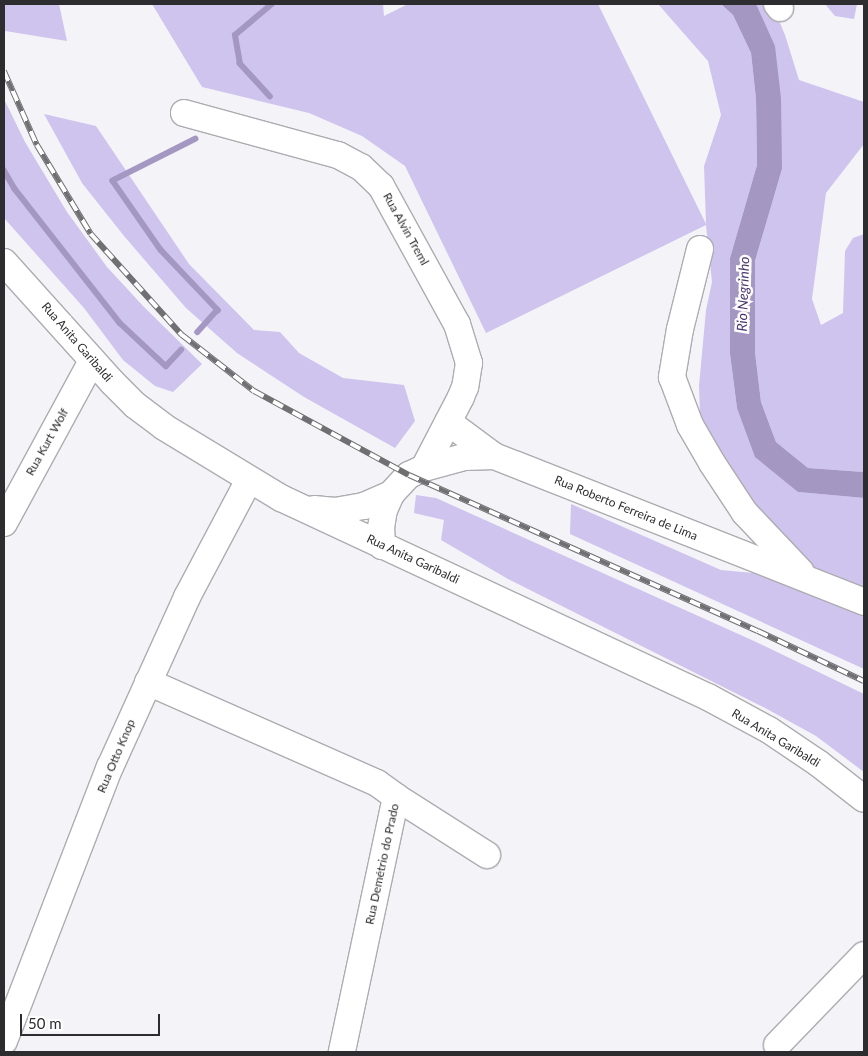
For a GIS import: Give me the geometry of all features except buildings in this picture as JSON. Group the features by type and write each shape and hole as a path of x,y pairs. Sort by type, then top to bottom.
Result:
{"street":[{"name":"Rua Alvin Treml","path":"184,113 338,155 361,167 381,186 462,336 469,363 465,387 424,468"},
{"path":"700,249 680,329 672,377 690,425 745,513 808,580"},
{"name":"Rua Anita Garibaldi","path":"4,262 42,302 92,361 135,404 164,427 249,480 306,509 708,697 786,741 864,799"},
{"name":"Rua Kurt Wolf","path":"4,523 92,361"},
{"path":"448,422 474,439 494,456"},
{"name":"Rua Roberto Ferreira de Lima","path":"382,546 381,528 384,510 391,494 409,475 424,468 464,457 494,456 864,602"},
{"name":"Rua Otto Knop","path":"4,1041 88,823 148,682 187,597 249,480"},
{"name":"Rua Roberto Ferreira de Lima","path":"306,509 335,511 364,506 391,494"},
{"name":"Rua Demétrio do Prado","path":"148,682 377,783 396,797 342,1052"},
{"path":"396,797 487,855"},
{"path":"777,1045 864,955"}],"shaded area":[{"path":"4,4 59,4 67,41 5,31"},
{"path":"152,4 383,4 384,16 408,4 598,4 706,224 704,166 721,115 708,61 658,4 721,4 733,15 751,53 756,99 757,165 730,258 730,354 737,408 798,492 864,498 864,592 789,560 701,445 699,386 706,310 712,282 706,225 486,333 405,166 362,136 309,113 202,87"},
{"path":"756,4 772,4 785,35 799,80 864,102 864,144 826,193 812,299 821,325 843,313 845,251 853,238 864,234 864,472 808,468 776,442 761,402 755,352 755,261 782,169"},
{"path":"825,4 857,4 854,19 835,16"},
{"path":"4,99 25,142 67,212 107,267 144,307 202,364 173,392 155,386 123,360 84,308 4,218"},
{"path":"44,114 96,126 189,264 254,330 280,332 299,353 343,378 404,385 415,421 395,448 304,397 237,353 186,308 124,236 82,183"},
{"path":"416,495 436,498 754,641 864,694 864,772 816,736 767,709 508,579 441,540 444,520 414,513"},
{"path":"571,504 721,570 764,574 853,608 864,616 864,669 570,534"}],"water":[{"name":"Rio Negrinho","path":"721,4 756,4 775,46 781,98 782,169 755,261 755,352 761,402 776,442 808,468 864,472 864,498 798,492 755,457 737,408 730,354 730,258 757,165 756,99 751,53 733,15"}],"waterway":[{"path":"270,97 240,64 235,35 272,4"},
{"path":"196,139 113,181 161,250 218,310 198,332"},
{"path":"4,170 15,189 120,323 166,366 181,350"}],"railway":[{"path":"4,71 37,145 91,234 182,335 254,391 409,475 758,631 864,681"}]}
